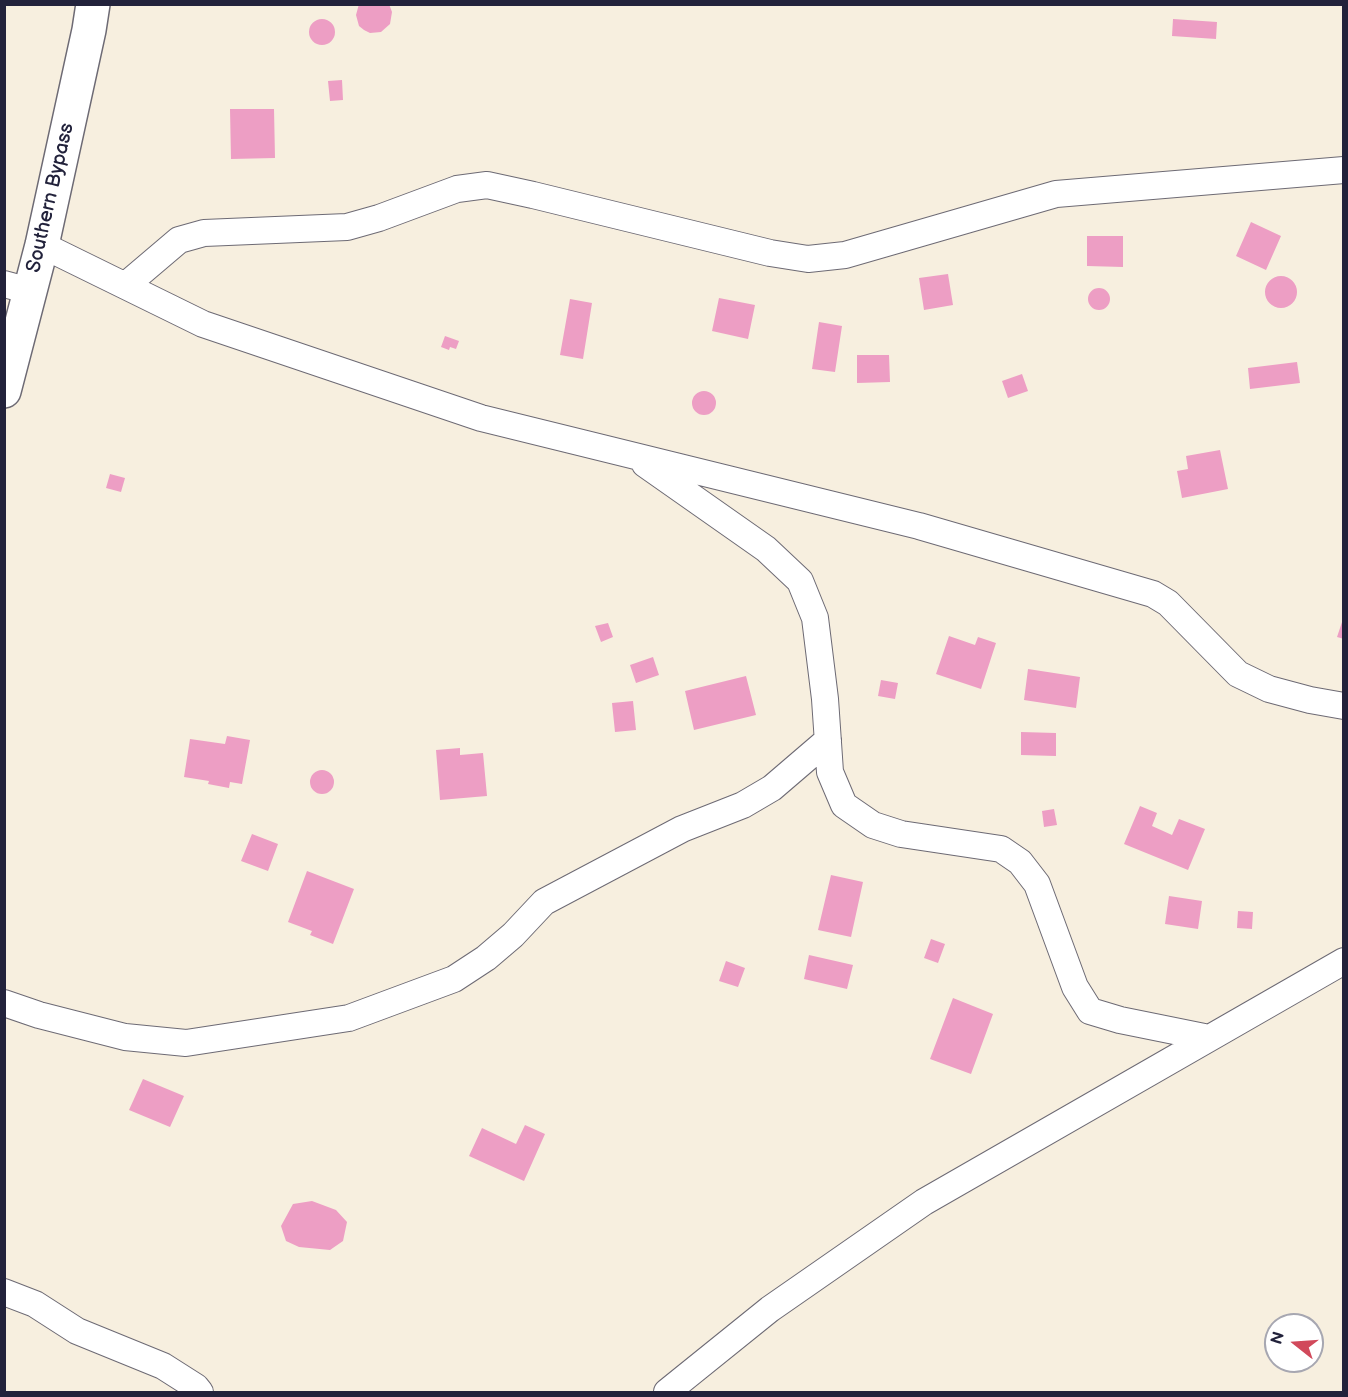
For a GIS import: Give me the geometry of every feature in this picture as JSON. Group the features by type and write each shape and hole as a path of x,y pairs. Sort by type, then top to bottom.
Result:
{"street":[{"name":"Southern Bypass","path":"4,391 17,287 42,244 93,4"},
{"path":"126,285 179,240 204,233 347,227 380,218 457,189 487,185 770,253 808,259 845,255 1056,194 1344,170"},
{"path":"42,244 203,324 481,418 919,526 1153,594 1168,603 1238,674 1269,689 1344,706"},
{"path":"632,455 766,549 800,581 815,618 825,699 830,772 844,805 873,825 901,834 1001,849 1020,862 1037,884 1075,987 1090,1011 1120,1020 1209,1038"},
{"path":"4,1003 39,1015 125,1037 186,1043 349,1018 454,979 486,958 544,902 682,829 743,805 772,788 828,740"},
{"path":"667,1392 770,1309 924,1202 1344,961"},
{"path":"4,1292 35,1304 77,1331 162,1366 196,1387 200,1392"}],"building":[{"path":"359,4 389,4 392,12 390,24 381,32 370,33 364,30 359,26 356,15"},
{"path":"322,19 331,23 335,32 331,41 322,45 313,41 309,32 313,23"},
{"path":"1173,19 1217,22 1216,39 1172,36"},
{"path":"342,80 343,100 330,101 328,81"},
{"path":"230,109 274,109 275,158 231,159"},
{"path":"1251,222 1281,236 1266,270 1236,256"},
{"path":"1087,236 1123,236 1123,267 1087,266"},
{"path":"948,274 953,305 924,310 919,278"},
{"path":"1281,276 1292,281 1297,292 1292,303 1281,308 1270,303 1265,292 1270,281"},
{"path":"1099,288 1107,291 1110,299 1107,307 1099,310 1091,307 1088,299 1091,291"},
{"path":"719,298 755,305 748,339 712,331"},
{"path":"570,299 592,303 583,359 560,355"},
{"path":"819,322 842,326 835,372 812,369"},
{"path":"445,336 459,341 456,349 450,347 449,350 441,347"},
{"path":"857,355 889,355 890,382 857,383"},
{"path":"1297,362 1300,383 1250,389 1248,368"},
{"path":"1022,374 1028,391 1008,398 1002,381"},
{"path":"704,391 709,392 715,398 715,408 709,414 704,415 699,414 693,408 692,403 693,398 699,392"},
{"path":"1220,450 1228,489 1182,498 1177,471 1188,469 1186,456"},
{"path":"110,474 125,478 121,492 106,488"},
{"path":"1344,619 1344,639 1337,637"},
{"path":"608,623 613,637 601,642 595,626"},
{"path":"949,636 975,645 978,637 996,643 981,689 936,674"},
{"path":"653,657 659,675 636,683 630,665"},
{"path":"1028,669 1080,677 1076,708 1024,700"},
{"path":"746,676 756,715 694,730 685,691"},
{"path":"881,680 898,683 895,699 878,696"},
{"path":"633,701 636,730 615,732 612,703"},
{"path":"1021,732 1056,733 1056,756 1021,755"},
{"path":"227,736 250,740 242,784 230,782 229,788 208,784 209,781 184,777 190,739 225,744"},
{"path":"460,748 460,755 483,753 487,796 440,800 436,750"},
{"path":"322,770 327,771 333,777 333,787 327,793 322,794 317,793 311,787 310,782 311,777 317,771"},
{"path":"1140,806 1157,813 1152,826 1172,835 1179,819 1205,829 1188,870 1124,844"},
{"path":"1054,809 1057,825 1044,827 1042,811"},
{"path":"252,834 278,844 268,871 241,861"},
{"path":"307,871 354,889 333,944 310,935 312,931 288,922"},
{"path":"831,875 863,882 851,937 818,930"},
{"path":"1169,896 1202,901 1198,929 1165,924"},
{"path":"1238,911 1253,912 1252,929 1237,928"},
{"path":"931,939 945,944 938,963 924,958"},
{"path":"809,955 853,965 847,989 804,979"},
{"path":"726,961 745,968 738,987 719,981"},
{"path":"953,998 993,1014 971,1074 930,1059"},
{"path":"143,1079 184,1096 170,1127 129,1110"},
{"path":"525,1125 545,1134 524,1181 469,1156 482,1128 516,1144"},
{"path":"312,1201 336,1210 347,1222 343,1241 330,1250 299,1247 286,1241 281,1226 293,1204"}]}
